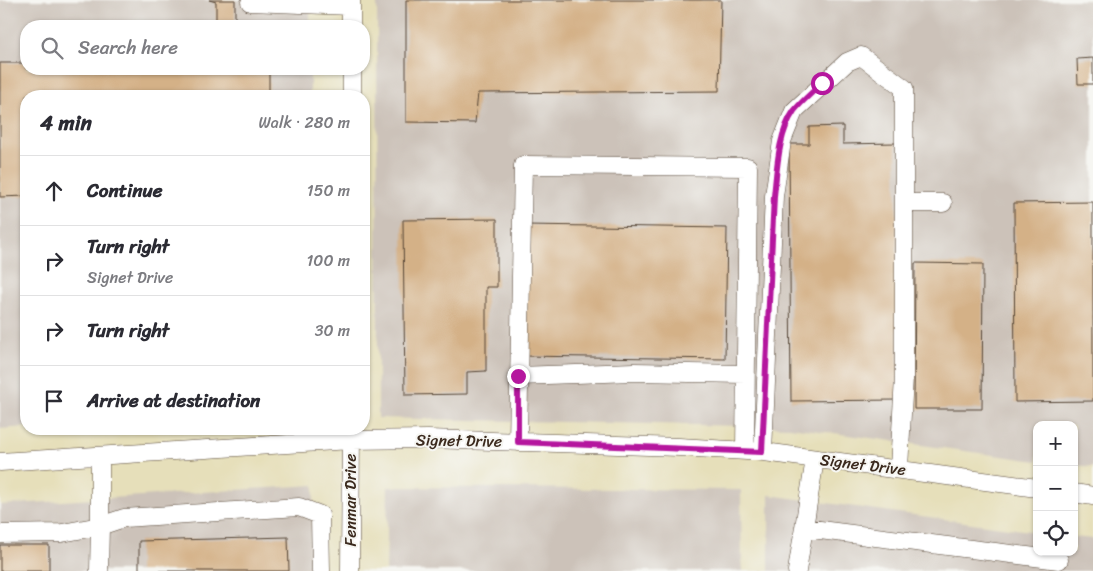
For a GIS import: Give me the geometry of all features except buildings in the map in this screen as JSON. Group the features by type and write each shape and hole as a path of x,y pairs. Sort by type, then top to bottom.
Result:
{"street":[{"path":"250,2 351,3 351,20"},
{"path":"754,451 774,196 782,141 794,111 847,62 861,56 904,88 904,377 899,468"},
{"path":"352,75 352,90"},
{"path":"518,442 523,165 748,167 745,374 754,451"},
{"path":"904,203 943,203"},
{"path":"518,376 634,372 745,374"},
{"name":"Signet Drive","path":"0,462 100,456 351,435 754,451 899,468 1033,487"},
{"name":"Fenmar Drive","path":"350,571 351,435"},
{"path":"99,571 100,456"},
{"path":"797,571 815,459"},
{"path":"1078,494 1093,496"},
{"path":"0,534 62,533 100,526 124,518 299,506 320,515 321,571"},
{"path":"804,528 1059,560"}],"shaded area":[{"path":"0,0 310,0 310,20 20,20 20,75 310,75 310,90 20,90 20,427 0,429"},
{"path":"377,0 1093,0 1093,467 1078,465 1078,421 1033,421 1033,460 790,427 378,418"},
{"path":"314,485 313,571 0,571 0,505"},
{"path":"388,487 741,490 742,571 386,571"},
{"path":"769,495 1033,531 1033,556 1078,556 1078,537 1093,539 1093,571 769,571"}],"route":[{"path":"518,376 518,442 679,447 762,452 774,196 779,156 786,128 794,111 822,83"}]}
